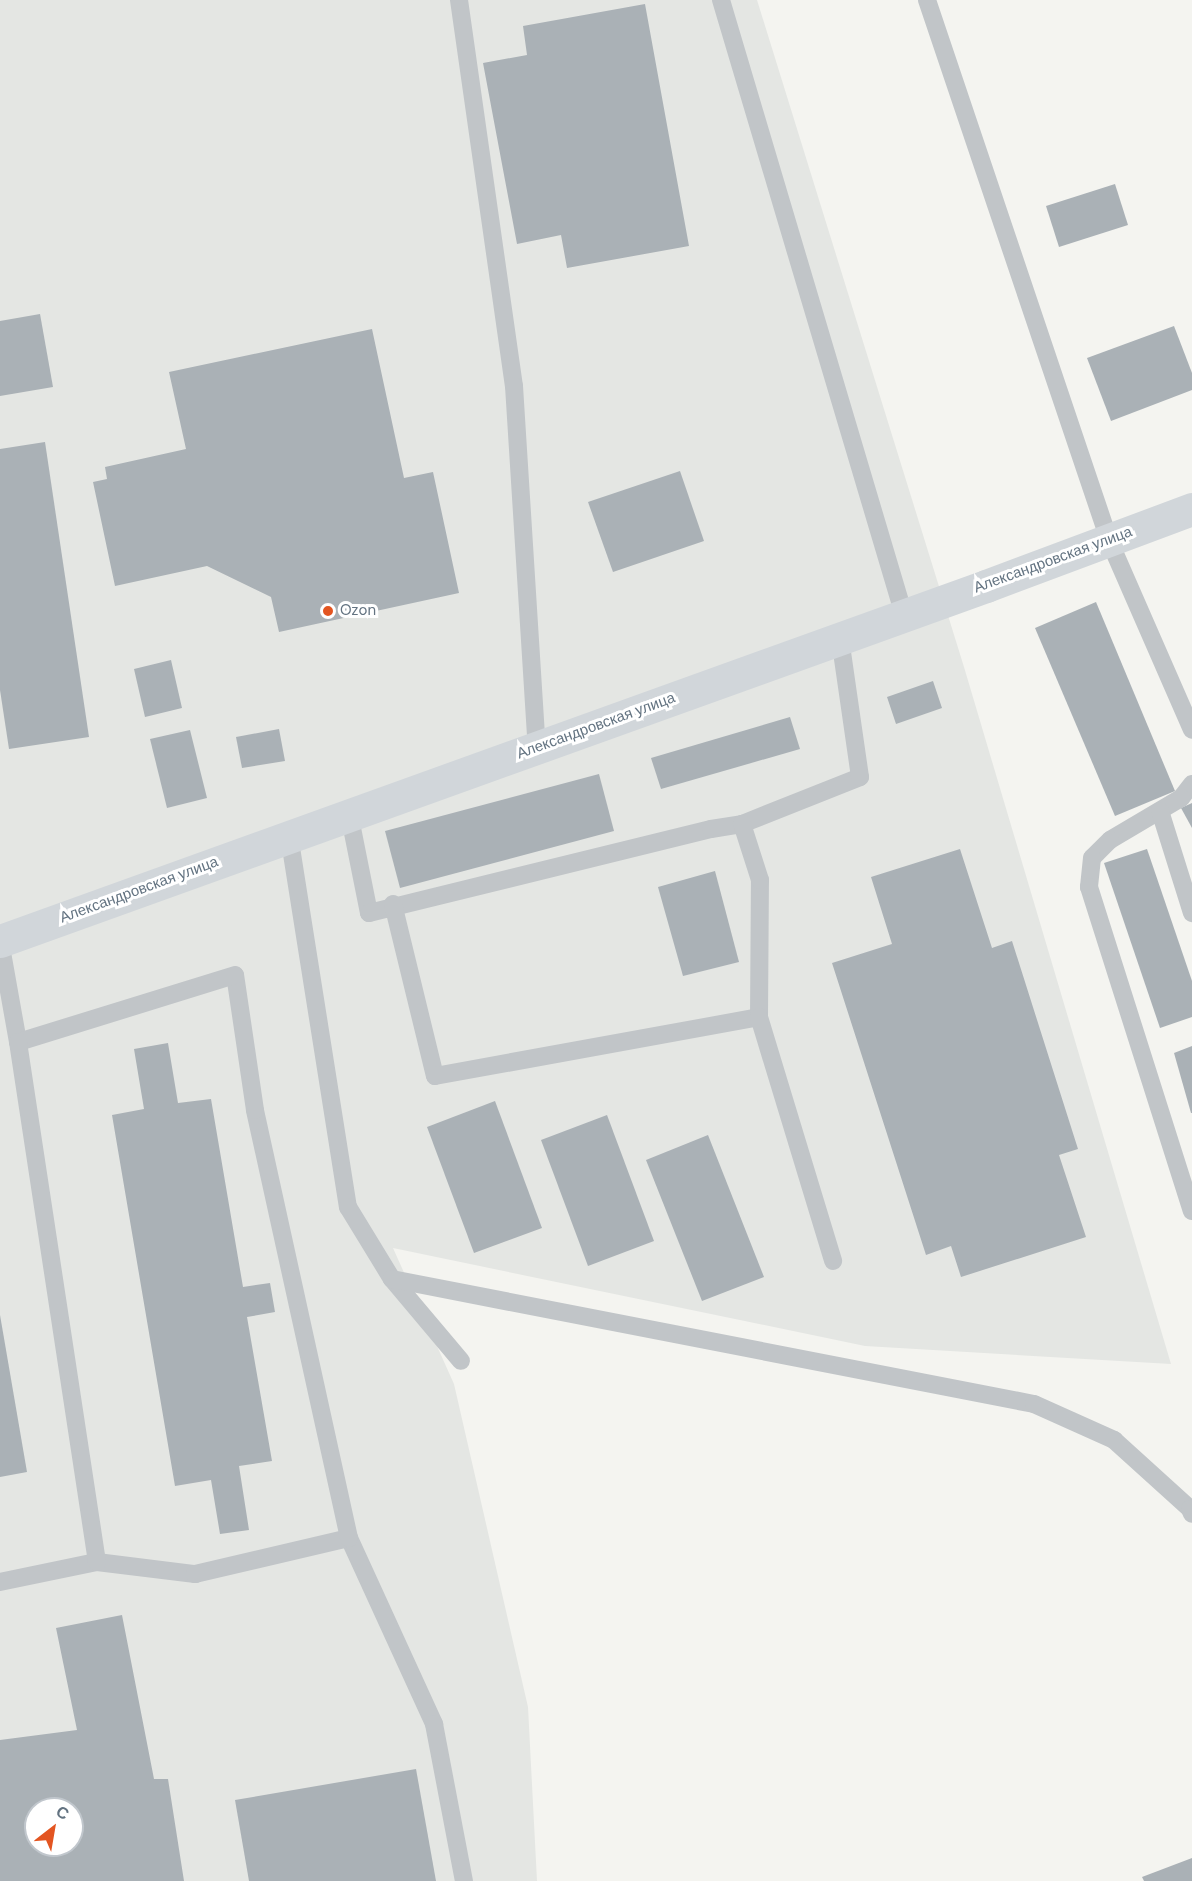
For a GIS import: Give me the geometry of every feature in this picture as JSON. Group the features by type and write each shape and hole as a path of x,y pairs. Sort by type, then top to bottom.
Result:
{"street":[{"name":"Александровская улица","path":"0,941 349,813 840,639 1192,509"}],"lane":[{"path":"459,0 514,386 537,747"},
{"path":"721,0 904,615"},
{"path":"927,0 1109,540 1192,730"},
{"path":"349,813 369,912 393,904 711,829 742,824 860,777 840,639"},
{"path":"1192,784 1181,798 1110,840 1092,858 1089,888 1192,1211"},
{"path":"1160,811 1192,913"},
{"path":"742,824 760,880 759,1017 833,1261"},
{"path":"289,835 348,1207 392,1279 461,1361"},
{"path":"393,904 435,1076 759,1017"},
{"path":"0,941 18,1042 98,1563"},
{"path":"18,1042 235,975 255,1110 349,1538 434,1724 464,1881"},
{"path":"392,1279 1034,1404 1114,1440 1190,1509 1192,1514"},
{"path":"0,1582 98,1563 195,1574 349,1538"}],"shaded area":[{"path":"0,0 757,0 964,667 1171,1364 865,1346 393,1248 454,1384 528,1707 537,1881 0,1881"}],"building":[{"path":"645,4 689,246 567,268 561,235 517,244 483,63 527,55 523,26"},
{"path":"1115,184 1128,225 1059,247 1046,206"},
{"path":"40,314 53,387 0,396 0,321"},
{"path":"1174,326 1192,373 1192,390 1111,421 1087,358"},
{"path":"372,329 404,478 433,472 459,593 279,632 271,597 207,566 115,586 93,482 107,479 105,467 186,449 169,372"},
{"path":"45,442 89,737 9,749 0,690 0,449"},
{"path":"680,471 704,541 613,572 588,502"},
{"path":"1096,602 1175,791 1115,816 1035,628"},
{"path":"171,660 182,708 145,717 134,669"},
{"path":"933,681 942,708 896,724 887,697"},
{"path":"790,717 800,749 661,789 651,758"},
{"path":"279,729 285,761 242,768 236,737"},
{"path":"190,730 207,798 167,808 150,739"},
{"path":"599,774 614,831 400,888 385,831"},
{"path":"1192,803 1192,828 1181,808"},
{"path":"960,849 992,948 1012,941 1078,1149 1059,1155 1086,1237 961,1277 951,1246 926,1255 832,963 892,944 871,877"},
{"path":"1147,849 1192,981 1192,1017 1160,1028 1104,863"},
{"path":"715,871 739,962 683,976 658,887"},
{"path":"168,1043 178,1103 211,1099 243,1287 270,1283 275,1312 247,1317 272,1461 239,1466 249,1530 220,1534 211,1480 175,1486 112,1115 144,1109 134,1049"},
{"path":"1192,1046 1192,1113 1191,1113 1174,1053"},
{"path":"495,1101 542,1228 474,1253 427,1127"},
{"path":"607,1115 654,1241 588,1266 541,1140"},
{"path":"708,1135 764,1277 702,1301 646,1160"},
{"path":"0,1315 27,1472 0,1477"},
{"path":"122,1615 154,1779 168,1779 184,1881 0,1881 0,1740 77,1730 56,1628"},
{"path":"416,1769 436,1881 249,1881 235,1800"},
{"path":"1192,1858 1192,1881 1144,1881 1142,1877"}],"place":[{"name":"Ozon","path":"328,611"}]}
